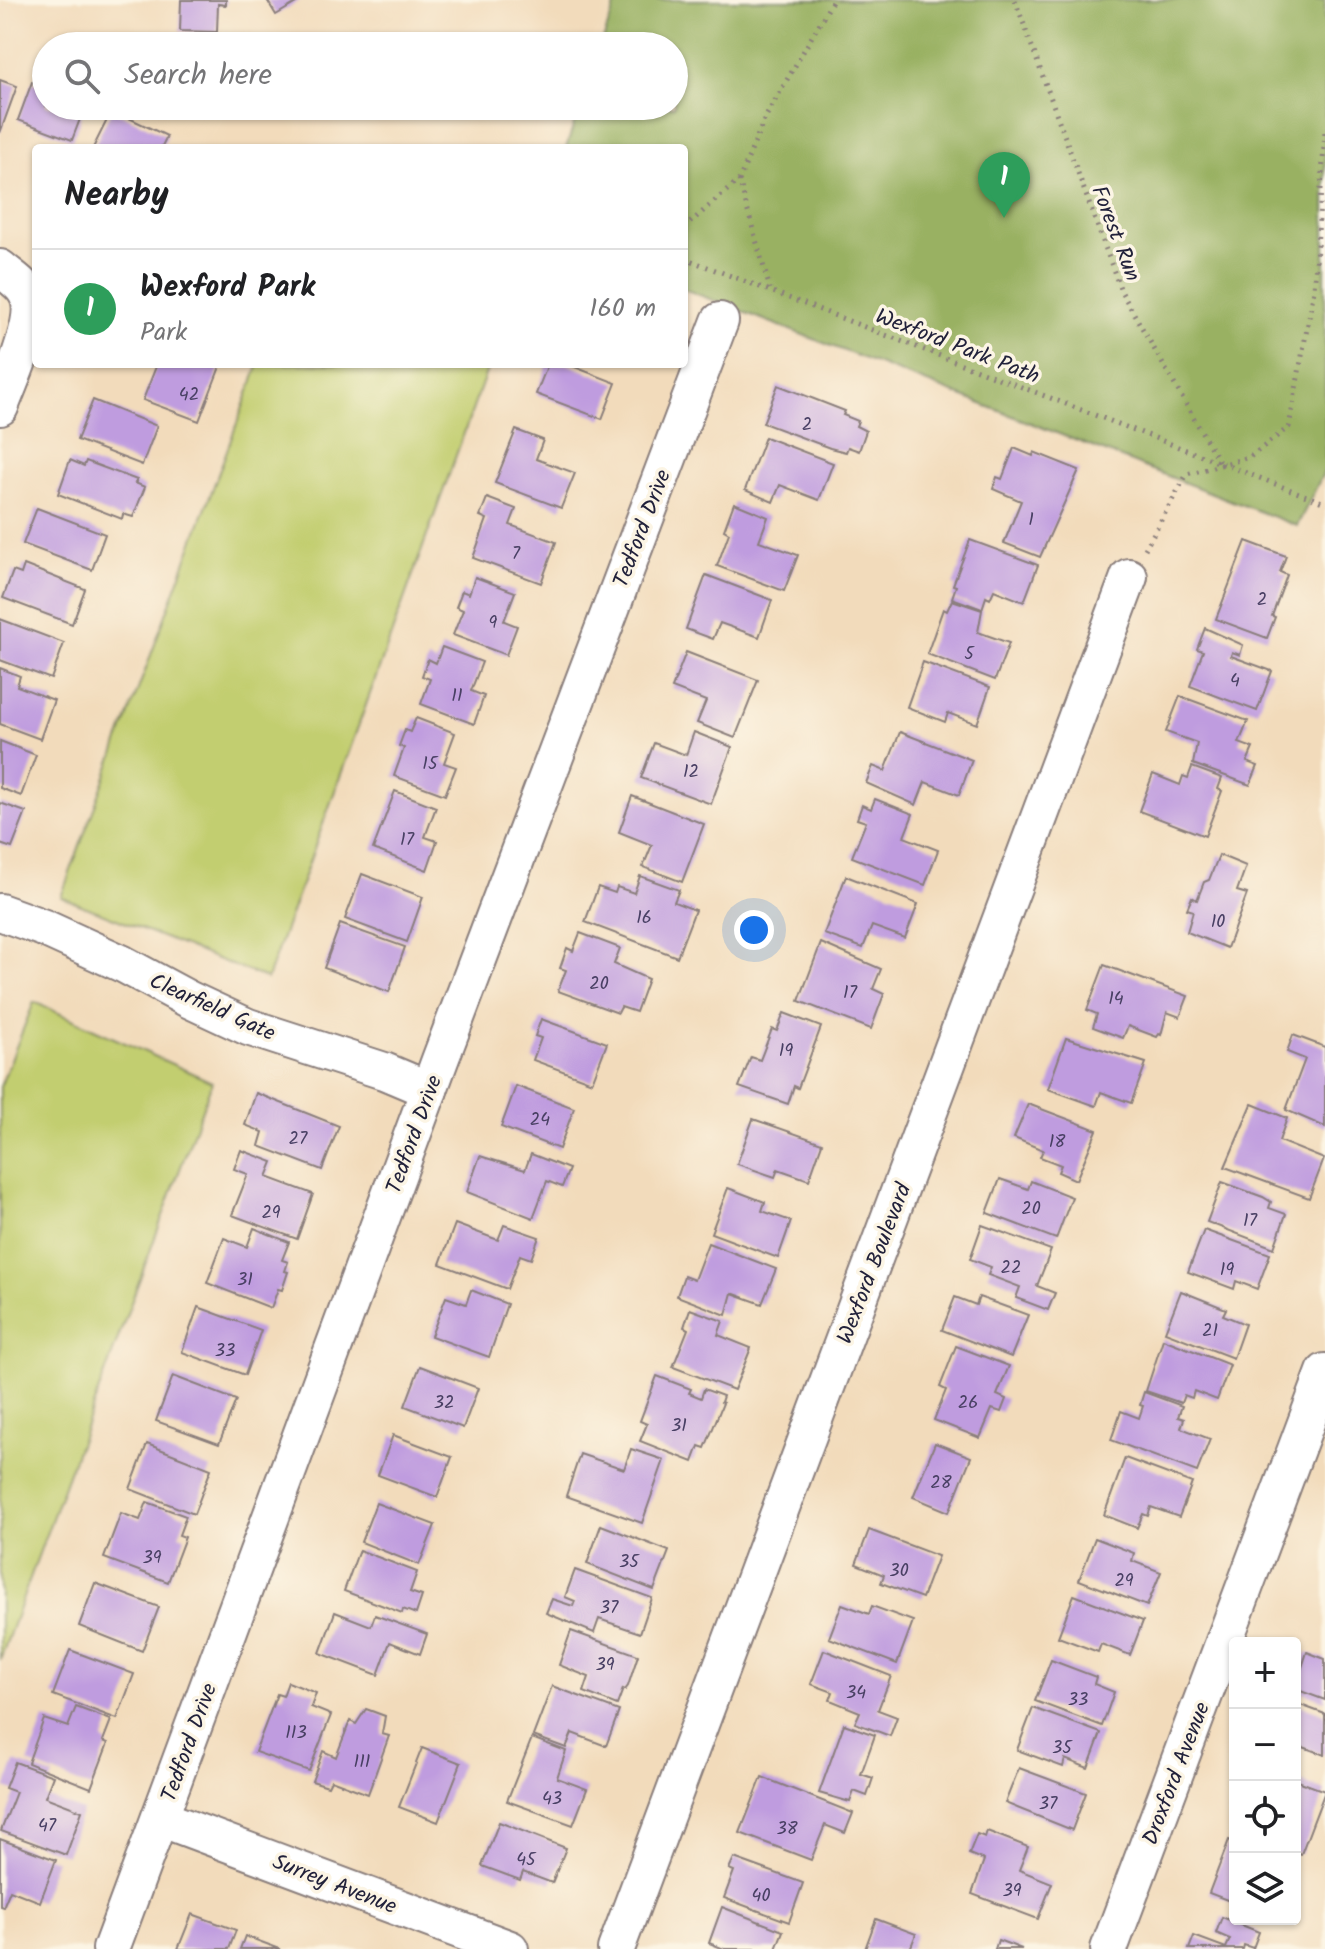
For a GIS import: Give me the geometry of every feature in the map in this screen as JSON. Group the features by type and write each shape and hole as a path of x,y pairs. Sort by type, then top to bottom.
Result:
{"street":[{"path":"0,268 29,296 30,315 21,352 0,407"},
{"name":"Tedford Drive","path":"111,1949 429,1090 720,321"},
{"name":"Wexford Boulevard","path":"616,1949 1129,577"},
{"name":"Clearfield Gate","path":"0,912 123,964 248,1027 384,1071 429,1090"},
{"name":"Droxford Avenue","path":"1109,1949 1325,1372"},
{"name":"Surrey Avenue","path":"160,1818 510,1949"}],"path":[{"path":"688,225 739,180 765,118 833,0"},
{"name":"Forest Run","path":"1015,0 1121,291 1220,463"},
{"path":"1129,577 1187,474 1250,457 1289,427 1314,290 1325,131"},
{"path":"739,180 770,289"},
{"name":"Wexford Park Path","path":"688,259 1325,503"}],"green space":[{"path":"617,0 1325,0 1325,470 1297,526 688,291 688,144 567,144 575,120 688,120 688,32 606,32"},
{"path":"258,368 488,368 267,979 61,897"},
{"path":"34,1002 212,1082 0,1660 0,1087"}],"building":[{"path":"181,0 226,0 226,5 218,4 217,32 180,31"},
{"path":"267,0 301,0 276,15"},
{"path":"0,80 17,86 0,133"},
{"path":"32,82 32,120 80,120 72,140 18,120"},
{"path":"107,120 133,120 167,136 163,144 95,144"},
{"path":"155,368 219,368 199,421 143,400"},
{"path":"546,368 577,368 616,383 602,419 536,394"},
{"path":"778,385 845,411 843,415 858,421 856,426 866,431 859,451 848,447 846,452 830,448 763,423"},
{"path":"93,400 157,426 142,465 77,440"},
{"path":"516,430 543,440 536,459 575,473 561,508 495,483"},
{"path":"765,437 833,463 819,500 780,485 773,502 745,490"},
{"path":"1014,448 1033,456 1034,452 1079,470 1040,557 1004,543 1021,501 993,489 997,477 1002,479"},
{"path":"70,460 84,466 86,461 137,480 135,483 145,487 133,517 123,514 122,519 58,494"},
{"path":"487,498 516,509 510,525 556,542 541,583 473,558 487,519 480,516"},
{"path":"734,503 768,517 759,541 798,555 784,591 717,566 729,533 724,530"},
{"path":"37,508 105,534 92,570 23,544"},
{"path":"970,540 1038,565 1024,602 994,590 990,599 986,597 982,609 952,598 956,586 953,585"},
{"path":"1246,541 1286,556 1280,572 1287,575 1267,638 1216,619"},
{"path":"24,565 85,589 72,624 3,598 13,571 21,574"},
{"path":"706,575 772,600 759,637 720,623 713,639 686,629"},
{"path":"475,577 515,592 504,621 517,626 506,655 453,635 463,610 456,607 462,591 469,594"},
{"path":"952,600 982,610 978,632 1009,643 995,680 927,654 943,609 947,611"},
{"path":"0,619 64,643 51,679 0,660"},
{"path":"1205,628 1243,645 1240,655 1232,652 1231,656 1272,671 1257,711 1190,686 1203,651 1197,649"},
{"path":"442,647 482,662 471,691 484,696 474,724 421,704 430,679 422,676 428,659 436,663"},
{"path":"686,652 758,680 735,738 697,723 706,701 672,688"},
{"path":"923,662 990,687 977,724 948,713 945,722 907,707"},
{"path":"0,668 20,676 17,686 54,700 40,739 0,724"},
{"path":"1180,696 1248,721 1239,743 1253,748 1247,762 1258,766 1250,785 1193,764 1197,743 1166,732"},
{"path":"416,718 455,733 444,763 456,767 445,795 394,776 404,748 399,746 405,730 410,732"},
{"path":"694,732 732,747 711,804 641,778 654,743 686,755"},
{"path":"900,732 972,760 959,795 925,782 916,805 866,783 873,766 885,771"},
{"path":"0,741 36,755 21,796 0,788"},
{"path":"1192,767 1222,778 1218,789 1222,791 1205,836 1139,811 1153,774 1180,785 1183,776 1188,778"},
{"path":"395,791 436,807 425,837 437,841 427,870 373,849"},
{"path":"632,796 704,824 682,882 643,867 652,845 619,832"},
{"path":"875,799 913,814 904,837 938,850 925,885 852,857 866,822 857,819 862,805 871,809"},
{"path":"0,803 26,812 12,848 0,844"},
{"path":"1219,855 1246,866 1237,891 1247,894 1227,948 1187,932 1193,911 1187,909 1192,897 1197,900 1204,882 1209,880"},
{"path":"362,874 423,897 407,942 345,919"},
{"path":"640,876 679,890 674,902 695,910 677,957 585,922 598,887 615,893 617,887 634,893"},
{"path":"846,876 918,904 905,938 872,926 863,948 824,934"},
{"path":"340,924 405,947 389,992 324,968"},
{"path":"580,933 620,948 614,964 648,979 636,1012 621,1007 618,1013 558,991 566,970 560,968 567,948 573,951"},
{"path":"821,943 881,969 873,989 884,994 871,1029 799,1001"},
{"path":"1104,965 1188,996 1180,1017 1167,1012 1161,1035 1157,1037 1128,1026 1123,1038 1093,1027 1097,1014 1087,1010"},
{"path":"784,1013 821,1027 798,1088 794,1086 788,1104 739,1087 751,1057 760,1060 772,1029 777,1031"},
{"path":"541,1019 607,1043 592,1082 533,1060 541,1038 535,1036"},
{"path":"1293,1035 1325,1047 1325,1127 1286,1110 1305,1059 1287,1052"},
{"path":"1066,1038 1146,1063 1131,1103 1101,1092 1096,1106 1048,1089"},
{"path":"516,1086 574,1108 559,1149 501,1127"},
{"path":"256,1093 339,1126 322,1170 259,1146 263,1132 245,1125"},
{"path":"1028,1104 1097,1130 1076,1180 1058,1172 1061,1165 1040,1157 1043,1150 1014,1138"},
{"path":"1252,1104 1287,1118 1279,1141 1324,1159 1309,1198 1225,1167"},
{"path":"753,1119 822,1143 809,1180 778,1169 775,1177 737,1164"},
{"path":"241,1150 273,1162 267,1177 313,1194 297,1239 232,1215 248,1174 234,1169"},
{"path":"531,1154 569,1169 562,1187 547,1181 533,1218 467,1192 480,1156 525,1170"},
{"path":"1000,1179 1028,1189 1031,1181 1072,1197 1056,1239 987,1213"},
{"path":"1222,1182 1263,1197 1271,1202 1269,1208 1286,1214 1274,1248 1207,1222"},
{"path":"728,1188 765,1202 762,1211 791,1221 778,1258 711,1233"},
{"path":"455,1224 498,1240 504,1225 539,1237 531,1259 520,1255 507,1289 440,1264"},
{"path":"982,1225 1051,1250 1037,1286 1055,1293 1048,1310 1016,1298 1020,1287 988,1275 991,1267 970,1259"},
{"path":"254,1228 289,1242 282,1260 288,1262 285,1271 288,1272 271,1308 207,1283 224,1238 247,1247"},
{"path":"1204,1230 1270,1254 1257,1289 1236,1281 1234,1289 1188,1272"},
{"path":"708,1243 776,1269 762,1304 732,1293 726,1315 677,1296 684,1276 694,1280"},
{"path":"471,1290 507,1304 489,1357 431,1336 446,1297 466,1304"},
{"path":"1181,1291 1226,1309 1223,1315 1245,1324 1233,1358 1165,1332"},
{"path":"955,1297 976,1305 979,1297 1028,1315 1011,1357 942,1330"},
{"path":"198,1307 261,1330 245,1375 182,1352"},
{"path":"690,1309 723,1321 718,1335 751,1348 734,1390 673,1367 688,1329 684,1327"},
{"path":"1163,1339 1230,1365 1217,1400 1194,1391 1192,1398 1184,1395 1181,1403 1146,1391"},
{"path":"956,1346 1009,1366 997,1395 1006,1399 1001,1412 992,1409 980,1438 934,1420 946,1390 940,1387"},
{"path":"420,1366 478,1388 463,1428 405,1406"},
{"path":"173,1376 236,1400 219,1444 156,1421"},
{"path":"657,1376 691,1389 689,1393 701,1398 704,1389 723,1396 705,1448 699,1446 693,1462 640,1441 647,1424 640,1421"},
{"path":"1144,1392 1182,1406 1178,1417 1184,1419 1181,1428 1210,1439 1197,1472 1111,1440 1121,1411 1139,1418"},
{"path":"393,1435 452,1457 437,1497 378,1475"},
{"path":"935,1443 971,1457 949,1512 913,1497"},
{"path":"147,1444 211,1469 194,1514 130,1489"},
{"path":"631,1449 664,1460 642,1523 566,1496 580,1454 624,1469"},
{"path":"1125,1458 1192,1483 1179,1517 1151,1507 1148,1516 1143,1514 1137,1528 1104,1515"},
{"path":"147,1502 186,1516 179,1535 185,1537 168,1582 104,1558 121,1513 140,1520"},
{"path":"376,1503 435,1525 419,1565 361,1542"},
{"path":"601,1525 669,1551 654,1590 587,1564"},
{"path":"869,1530 938,1556 922,1598 881,1583 884,1575 856,1564"},
{"path":"1095,1538 1134,1553 1132,1561 1161,1572 1147,1606 1079,1580"},
{"path":"359,1550 417,1572 410,1592 422,1596 416,1614 403,1609 402,1613 344,1591"},
{"path":"575,1570 652,1598 640,1633 599,1619 594,1633 546,1613 552,1599 573,1606 575,1601 565,1597"},
{"path":"95,1583 159,1607 142,1651 79,1626"},
{"path":"1074,1595 1143,1621 1130,1655 1101,1644 1098,1652 1058,1637"},
{"path":"842,1604 869,1614 872,1606 913,1621 897,1664 829,1638"},
{"path":"335,1612 371,1626 375,1615 427,1634 420,1654 390,1642 378,1675 320,1653"},
{"path":"571,1631 638,1655 628,1686 623,1689 617,1705 584,1692 589,1677 559,1665"},
{"path":"70,1650 134,1674 117,1719 53,1695"},
{"path":"824,1650 891,1676 878,1710 897,1717 890,1736 855,1723 860,1712 830,1700 833,1692 811,1684"},
{"path":"1307,1652 1325,1659 1325,1700 1301,1691 1301,1670"},
{"path":"1051,1660 1096,1677 1094,1684 1114,1692 1102,1726 1035,1701"},
{"path":"288,1682 316,1693 311,1707 331,1715 309,1771 255,1752 277,1694 283,1696"},
{"path":"552,1686 619,1711 606,1746 572,1733 566,1748 533,1736"},
{"path":"1301,1705 1325,1714 1325,1755 1301,1746"},
{"path":"76,1707 111,1720 103,1741 108,1743 91,1788 28,1763 44,1719 68,1727"},
{"path":"1033,1708 1101,1733 1088,1768 1065,1759 1063,1767 1017,1750"},
{"path":"366,1709 385,1716 382,1734 389,1736 368,1794 331,1780 328,1786 312,1781 323,1751 336,1757 350,1721 356,1724"},
{"path":"844,1724 875,1735 861,1774 873,1778 867,1796 854,1791 850,1802 819,1793"},
{"path":"532,1738 566,1751 557,1778 587,1789 573,1825 507,1801"},
{"path":"422,1748 461,1763 438,1822 399,1807"},
{"path":"15,1762 53,1776 45,1797 82,1811 66,1855 1,1831 16,1792 5,1788"},
{"path":"1019,1768 1086,1793 1072,1830 1005,1803"},
{"path":"762,1777 853,1813 845,1833 825,1825 811,1860 740,1833"},
{"path":"1301,1782 1325,1791 1301,1854"},
{"path":"499,1822 566,1848 552,1883 523,1872 520,1880 482,1866"},
{"path":"987,1831 1028,1847 1019,1870 1052,1883 1038,1919 972,1894 984,1860 969,1854 977,1834 985,1837"},
{"path":"0,1839 56,1860 40,1902 10,1890 3,1907 0,1906"},
{"path":"1229,1840 1229,1901 1209,1893"},
{"path":"734,1858 803,1883 789,1922 724,1898 734,1871 729,1869"},
{"path":"722,1907 783,1931 776,1949 724,1949 709,1943"},
{"path":"192,1914 236,1930 229,1949 178,1949"},
{"path":"1222,1917 1229,1920 1229,1925 1242,1925 1259,1932 1253,1948 1244,1945 1243,1949 1189,1949 1194,1936 1226,1948 1230,1939 1216,1933"},
{"path":"876,1919 916,1934 910,1949 865,1949"},
{"path":"245,1936 280,1949 240,1949"},
{"path":"998,1940 1022,1949 995,1949"}],"place":[{"name":"Wexford Park","path":"1004,218"}]}
